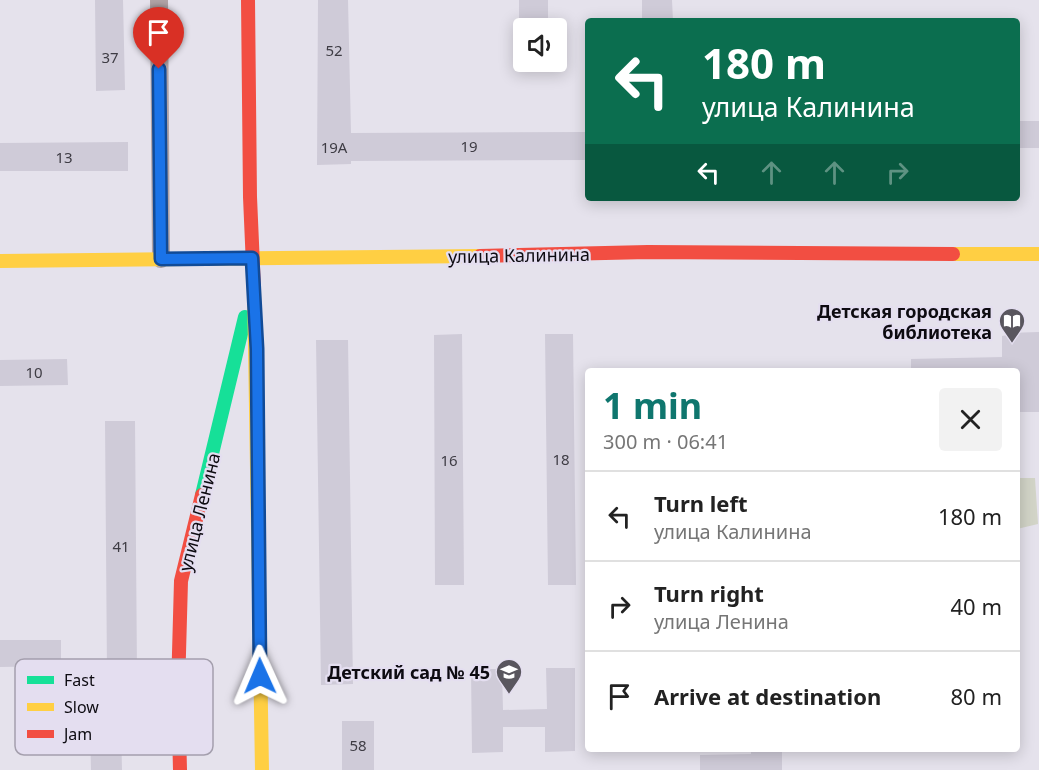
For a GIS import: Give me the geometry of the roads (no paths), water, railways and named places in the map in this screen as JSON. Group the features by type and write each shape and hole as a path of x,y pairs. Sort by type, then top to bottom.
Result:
{"street":[{"path":"159,0 161,259"},
{"name":"улица Ленина","path":"248,0 252,258 257,349 262,770"},
{"name":"улица Калинина","path":"0,261 648,252 1039,254"},
{"name":"улица Ленина","path":"179,659 181,581 243,333 252,258"},
{"name":"улица Ленина","path":"180,755 180,770"}],"place":[{"name":"Детская городская библиотека","path":"1012,344"},
{"name":"Детский сад № 45","path":"509,695"}]}
